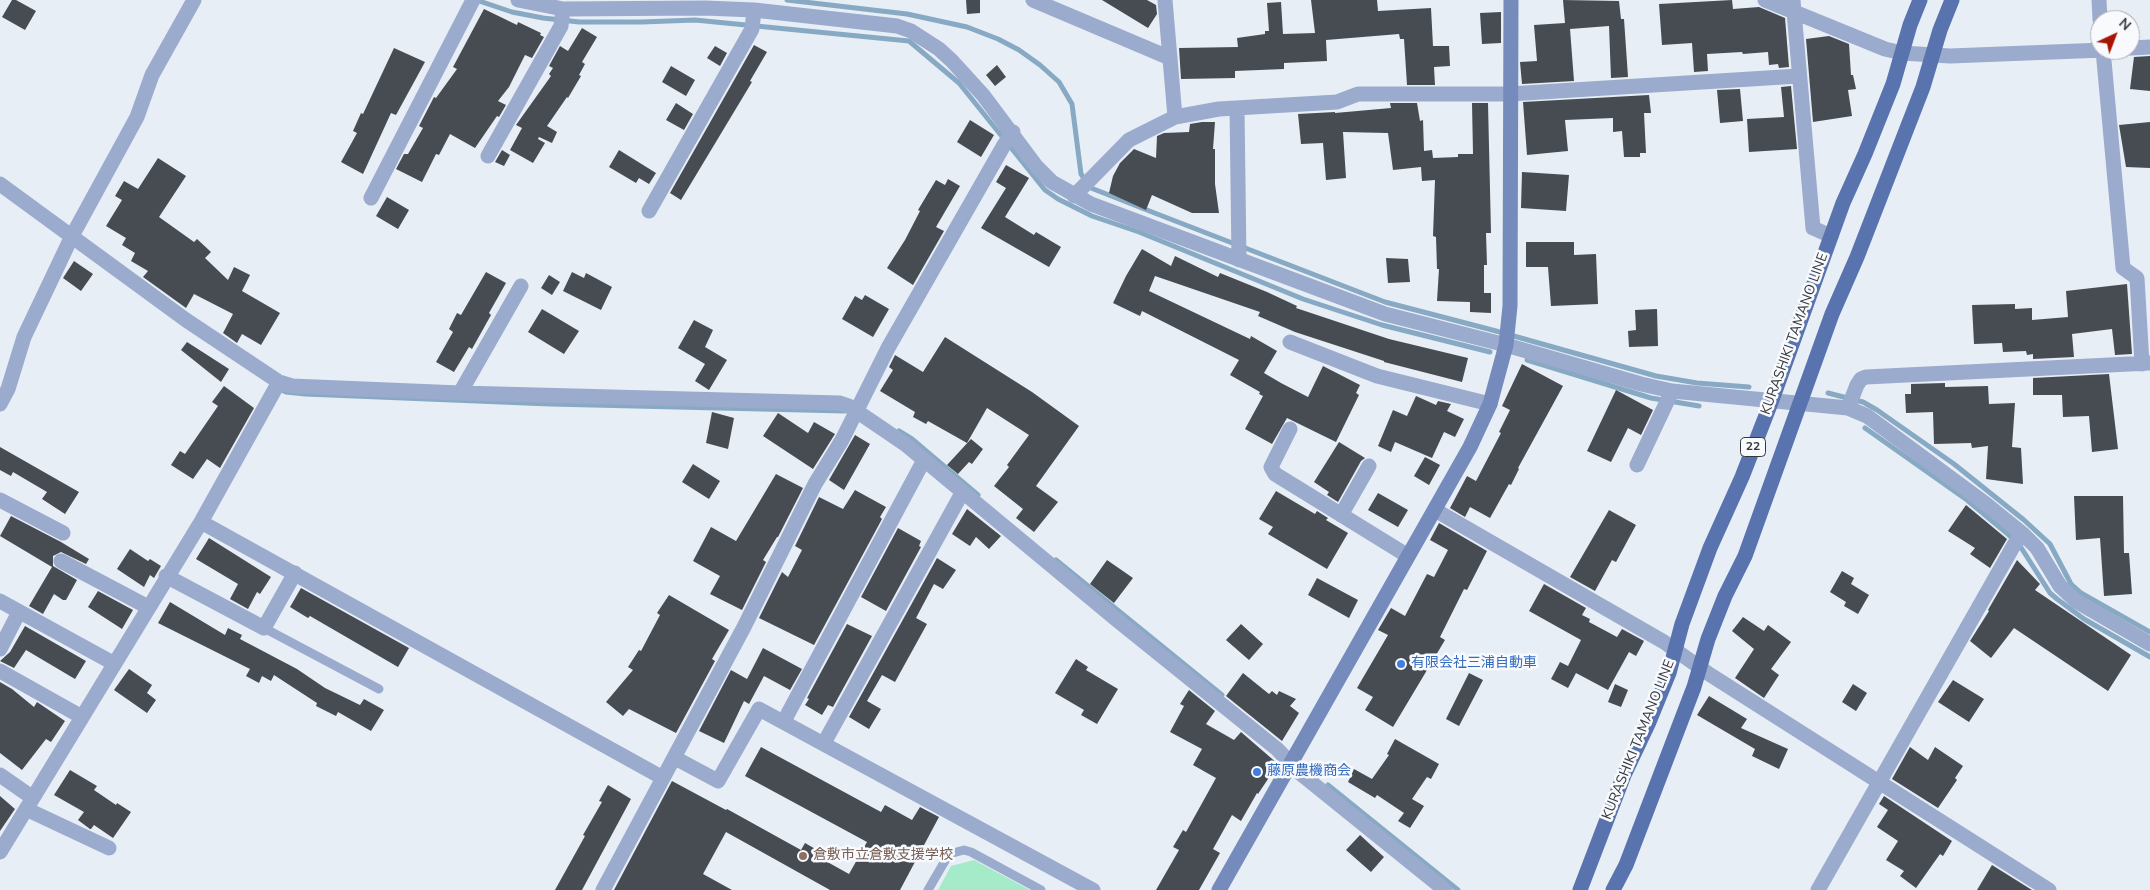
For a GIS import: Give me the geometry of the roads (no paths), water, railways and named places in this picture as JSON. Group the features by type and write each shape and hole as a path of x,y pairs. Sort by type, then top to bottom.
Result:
{"main road":[{"name":"KURASHIKI TAMANO LINE","path":"1580,890 1624,775 1669,673 1682,624 1710,548 1742,477 1772,400 1830,236 1869,145 1920,0"},
{"name":"KURASHIKI TAMANO LINE","path":"1613,890 1626,865 1725,596 1745,556 1832,314 1857,257 1923,87 1952,0"}],"street":[{"path":"0,404 8,389 24,337 72,236 136,117 152,75 194,0"},
{"path":"518,0 562,17 705,8 753,19 896,26 911,31 946,55 983,95 1008,139 1052,182 1082,187"},
{"path":"1033,0 1170,58"},
{"path":"1165,0 1175,117"},
{"path":"1218,890 1435,510 1470,447 1490,404 1507,337 1510,306 1509,94 1511,0"},
{"path":"1765,0 1793,6 1886,49 1902,53 1932,56 2090,50"},
{"path":"371,198 472,2"},
{"path":"1793,6 1813,228 1830,236"},
{"path":"488,156 562,17"},
{"path":"649,211 753,19"},
{"path":"1851,401 1861,379 1866,377 2146,364 2137,278 2123,268 2104,60"},
{"path":"1082,187 1129,140 1175,117 1219,109 1337,102 1358,94 1509,94 1799,76"},
{"path":"1237,108 1239,251"},
{"path":"603,890 744,627 815,484 842,440 888,348 1008,139"},
{"path":"0,184 277,386 460,394 840,403 856,411 905,444 962,493 1277,749 1291,764 1361,823 1445,890"},
{"path":"1082,187 1091,204 1239,251 1385,314 1507,337 1640,384 1668,398 1772,400 1801,403 1851,401 1867,416 1986,504 2018,540 2037,548 2060,586 2076,600 2150,644"},
{"path":"460,394 521,286"},
{"path":"1290,342 1377,376 1490,404"},
{"path":"0,852 200,522 277,386"},
{"path":"1637,465 1668,398"},
{"path":"1290,429 1271,467 1274,474 1408,556"},
{"path":"784,721 924,460"},
{"path":"1341,515 1369,466"},
{"path":"824,743 962,493"},
{"path":"0,500 63,533"},
{"path":"1435,510 1675,650 1699,668 2049,890"},
{"path":"200,522 663,778"},
{"path":"1818,890 2018,540"},
{"path":"60,561 148,607"},
{"path":"166,576 264,628 295,573"},
{"path":"0,601 113,663"},
{"path":"0,649 19,612"},
{"path":"0,671 82,718"},
{"path":"675,758 718,781 759,709 1093,890"},
{"path":"0,775 29,804 109,848"}],"lane":[{"path":"264,628 379,689"},
{"path":"928,890 949,854 964,850 1041,890"}],"waterway":[{"path":"476,0 512,12 579,22 695,20 909,41 959,83 1045,190 1058,199 1092,216 1139,232 1303,299 1382,325 1490,352"},
{"path":"787,0 907,14 967,27 998,39 1019,50 1059,82 1072,104 1081,174 1091,188 1385,302 1656,376 1697,383 1749,387"},
{"path":"1527,360 1651,398 1699,406"},
{"path":"280,389 286,392 305,394 550,404 845,411"},
{"path":"1828,393 1863,402 1954,464 2024,520 2050,544 2071,584 2081,593 2150,632"},
{"path":"1865,428 1967,500 2009,535 2022,549 2050,593 2057,599 2084,619 2150,657"},
{"path":"899,431 912,439 978,495"},
{"path":"1056,560 1222,695"},
{"path":"1328,785 1458,890"}],"place":[{"name":"有限会社三浦自動車","path":"1401,664"},
{"name":"藤原農機商会","path":"1257,772"},
{"name":"倉敷市立倉敷支援学校","path":"803,856"}]}
